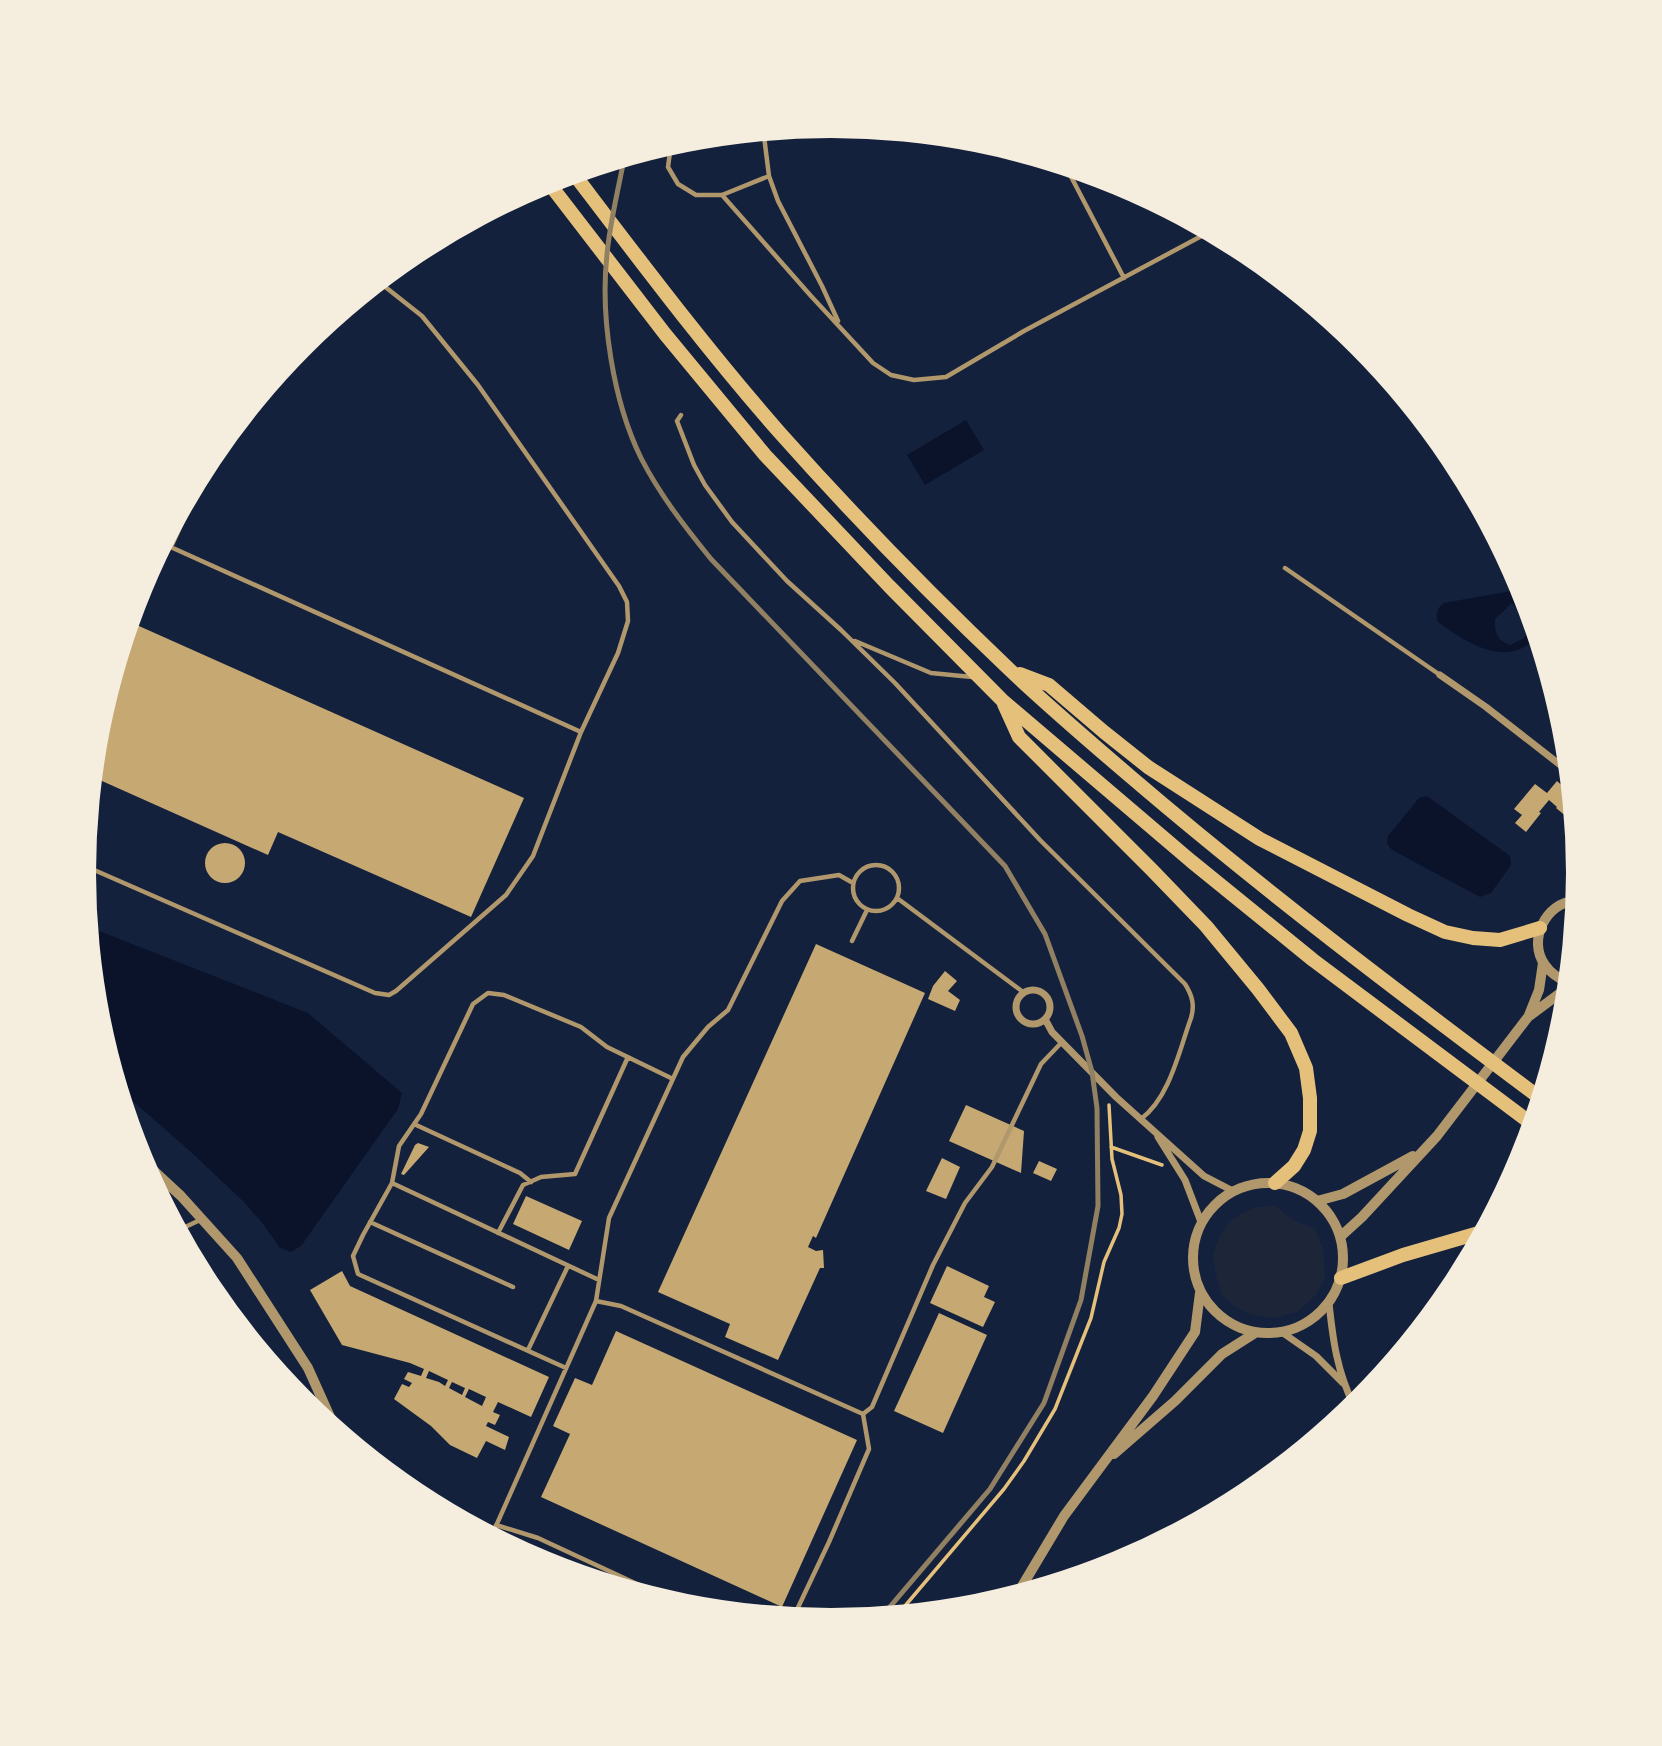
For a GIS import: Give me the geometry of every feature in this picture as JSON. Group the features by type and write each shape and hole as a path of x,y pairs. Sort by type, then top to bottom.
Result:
{"highway":[{"path":"580,182 684,318 780,432 902,563 1012,671 1207,842 1335,944 1532,1093"},
{"path":"556,192 665,334 765,455 1002,700 1191,861 1313,960 1524,1118"},
{"path":"1012,671 1049,685 1148,767 1261,839 1408,915 1445,932 1473,938 1500,940 1540,928"},
{"path":"1002,700 1019,737 1206,926 1291,1033 1306,1068 1310,1131 1304,1150 1294,1166 1275,1183"},
{"path":"1341,1278 1403,1255 1469,1236"}],"street":[{"path":"1440,675 1557,762"},
{"path":"1340,1237 1362,1217 1450,1120 1528,1017 1539,990 1543,963 1538,946 1540,928 1550,911 1565,903"},
{"path":"1543,963 1558,977"},
{"path":"1040,991 1046,996 1050,1003 1050,1012 1045,1019 1038,1024 1030,1024 1017,1015 1018,998 1023,992 1040,991"},
{"path":"1528,1017 1555,997"},
{"path":"1045,1019 1052,1032 1116,1097 1204,1176 1233,1191"},
{"path":"1154,1130 1185,1180 1201,1222"},
{"path":"1317,1201 1343,1194 1422,1151"},
{"path":"164,1180 237,1258 308,1368 325,1405"},
{"path":"1275,1183 1297,1188 1317,1201 1332,1217 1340,1237 1343,1258 1341,1278 1329,1303 1309,1322 1283,1333 1255,1334 1233,1326 1213,1312 1200,1293 1192,1257 1194,1239 1201,1222 1221,1199 1233,1191 1254,1184 1275,1183"},
{"path":"1024,1582 1063,1516 1153,1396 1195,1332 1200,1293"},
{"path":"1329,1303 1333,1341 1343,1384 1349,1395"},
{"path":"1283,1333 1316,1356 1343,1384"},
{"path":"1100,1466 1175,1401 1222,1354 1255,1334"}],"lane":[{"path":"766,142 769,176 778,201 840,326"},
{"path":"669,156 668,167 678,184 696,195 722,195 769,176"},
{"path":"1072,179 1124,278"},
{"path":"722,195 873,363 891,375 914,380 946,377 1024,331 1199,238"},
{"path":"96,871 375,993 388,995 396,991 506,895 533,856 581,733 618,653 628,621 627,601 612,575 478,385 422,316 387,288"},
{"path":"681,415 677,421 694,465 732,522 787,581 895,683 1040,840 1185,984 1192,998 1193,1011 1163,1094 1155,1107 1141,1119"},
{"path":"172,548 581,733"},
{"path":"1285,568 1440,675"},
{"path":"852,640 931,673 980,678"},
{"path":"878,865 889,869 897,877 897,898 890,908 878,912 867,910 858,904 853,894 853,883 858,873 867,866 878,865"},
{"path":"623,1578 538,1538 496,1525 596,1301 610,1218 683,1057 708,1027 727,1010 782,901 800,881 839,875 853,883"},
{"path":"897,898 1023,992"},
{"path":"852,941 867,910"},
{"path":"566,1367 358,1274 353,1256 392,1183 399,1146 421,1114 473,1004 488,993 504,995 581,1027 607,1047 673,1079"},
{"path":"863,1414 872,1407 933,1265 965,1203 992,1167 1041,1064 1062,1042"},
{"path":"498,1233 523,1185 541,1177 575,1174 628,1057"},
{"path":"414,1124 520,1173 531,1182"},
{"path":"392,1183 599,1280"},
{"path":"187,1226 202,1219"},
{"path":"370,1222 513,1287"},
{"path":"528,1350 568,1265"},
{"path":"596,1301 621,1306 863,1414"},
{"path":"798,1607 869,1449 863,1414"}],"path":[{"path":"907,1603 1004,1489 1055,1409 1091,1318 1104,1262 1119,1228 1122,1214 1121,1195 1112,1159 1108,1103 1116,1097"},
{"path":"1111,1147 1164,1166"}],"shaded area":[{"path":"966,420 984,450 925,485 907,455"},
{"path":"1510,591 1516,607 1512,603 1495,619 1498,636 1510,645 1526,635 1529,643 1513,651 1499,652 1473,644 1437,621 1440,607 1444,603"},
{"path":"1427,796 1510,856 1511,865 1491,893 1480,897 1392,850 1387,843 1388,836 1419,798"},
{"path":"99,931 308,1013 402,1093 398,1109 301,1246 291,1252 280,1248 244,1202 133,1101 110,1016"},
{"path":"1276,1206 1294,1220 1315,1228 1323,1249 1325,1277 1316,1295 1297,1312 1274,1318 1250,1314 1234,1306 1221,1294 1213,1254 1229,1222 1256,1207"}],"building":[{"path":"139,626 524,798 471,917 278,832 268,855 103,781 110,730 121,683"},
{"path":"1557,781 1560,783 1563,814 1549,800 1526,832 1515,823 1522,815 1514,809 1535,784 1547,793"},
{"path":"225,843 239,849 245,863 239,877 225,883 211,877 205,863 211,849"},
{"path":"816,944 925,993 816,1238 813,1236 808,1247 816,1251 823,1250 824,1268 820,1268 778,1360 725,1337 730,1324 658,1292"},
{"path":"945,971 957,981 948,991 960,1000 955,1011 928,999 933,986"},
{"path":"966,1105 1024,1131 1021,1173 949,1141"},
{"path":"418,1143 429,1147 404,1175 401,1174 415,1145"},
{"path":"942,1158 960,1167 946,1199 926,1191"},
{"path":"1039,1161 1057,1169 1051,1181 1033,1173"},
{"path":"526,1196 582,1221 569,1250 513,1224"},
{"path":"947,1266 989,1286 984,1297 995,1302 983,1327 930,1303"},
{"path":"342,1271 350,1286 549,1377 531,1417 498,1402 493,1412 500,1415 495,1425 488,1422 486,1426 509,1437 505,1450 486,1441 477,1458 450,1445 431,1426 394,1399 402,1384 409,1387 412,1383 404,1379 408,1372 421,1376 424,1369 342,1345 310,1290","holes":["429,1371 448,1380 445,1386 426,1378","452,1382 465,1388 462,1395 449,1388","469,1389 486,1397 482,1406 465,1397"]},
{"path":"939,1313 987,1335 943,1433 894,1411"},
{"path":"616,1331 857,1440 782,1606 541,1497 570,1434 553,1426 575,1378 592,1385"}],"railway":[{"path":"622,169 608,242 605,279 607,331 623,411 648,472 682,523 711,559 1005,866 1045,934 1082,1036 1092,1072 1097,1108 1098,1206 1081,1300 1044,1403 990,1489 892,1605"}]}
